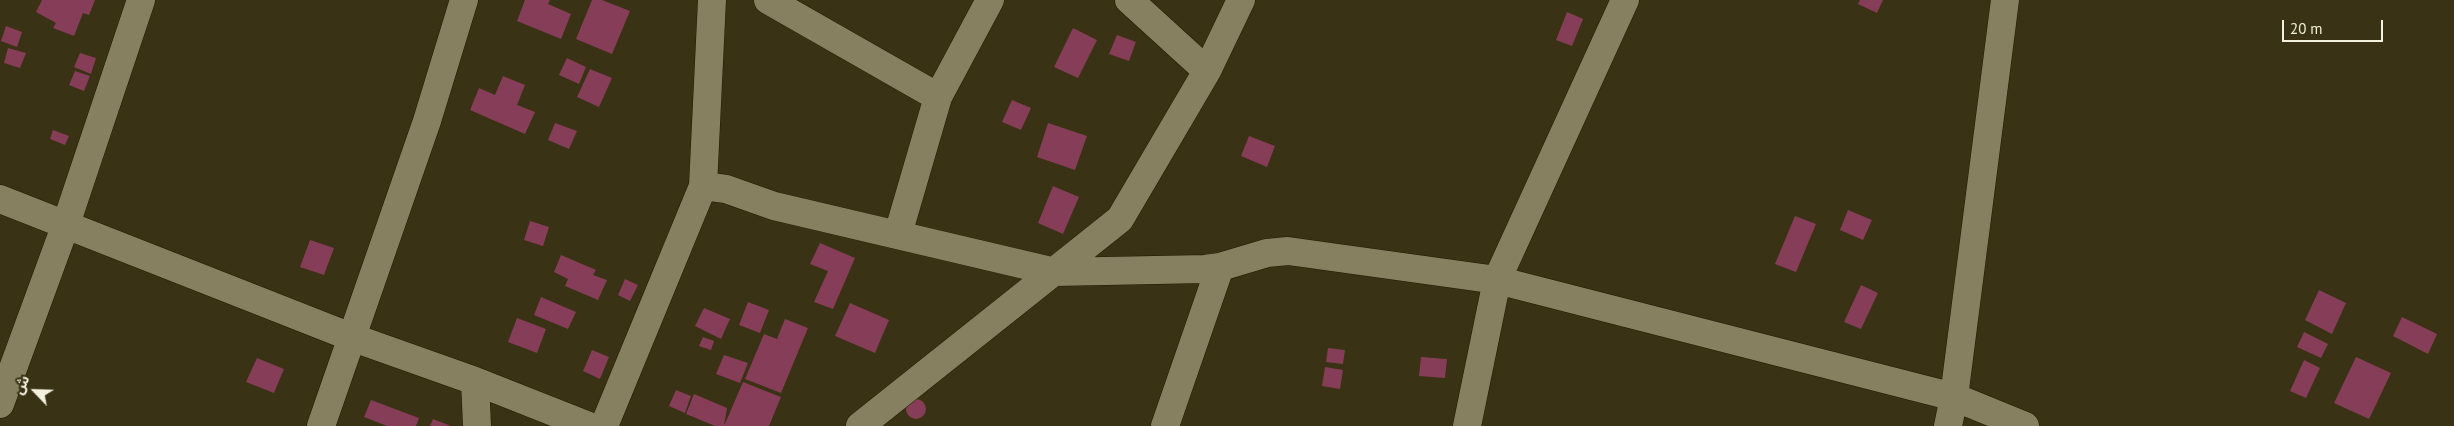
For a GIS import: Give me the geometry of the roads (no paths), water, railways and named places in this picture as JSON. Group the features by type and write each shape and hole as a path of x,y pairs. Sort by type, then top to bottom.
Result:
{"street":[{"path":"0,404 66,224 141,0"},
{"path":"321,426 427,122 464,0"},
{"path":"604,426 703,186 712,0"},
{"path":"768,0 938,97"},
{"path":"898,234 938,97 990,0"},
{"path":"1129,0 1207,71"},
{"path":"860,426 1120,219 1207,71 1241,0"},
{"path":"1468,426 1496,280 1625,0"},
{"path":"1948,426 1954,397 2005,0"},
{"path":"703,186 726,189 774,206 1055,272 1220,268 1267,253 1288,251 1496,280 1954,397 2026,426"},
{"path":"0,199 351,337 475,380 589,426"},
{"path":"1165,426 1220,268"},
{"path":"475,380 477,426"}]}
